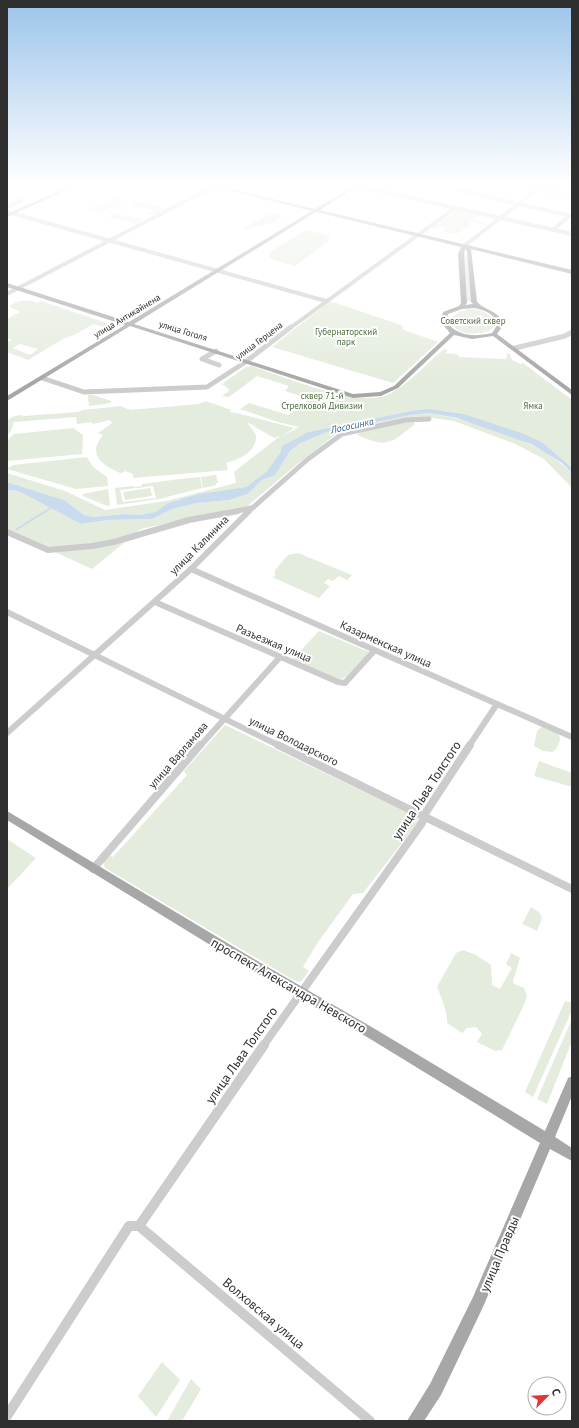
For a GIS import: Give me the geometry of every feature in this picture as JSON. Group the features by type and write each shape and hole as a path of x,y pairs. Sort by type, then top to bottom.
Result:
{"main road":[{"name":"улица Антикайнена","path":"7,399 251,251"},
{"path":"461,307 464,303 461,254 462,251"},
{"path":"468,251 474,302 479,307"},
{"path":"481,251 572,272"},
{"path":"461,254 470,256 490,253"},
{"name":"улица Гоголя","path":"7,285 354,396 370,396 389,392 453,333"},
{"path":"494,334 501,324 500,319 492,312 479,307 461,307 450,310 443,316 445,324 453,333 474,337 494,334 515,348 572,392"},
{"name":"проспект Александра Невского","path":"7,815 250,963 301,992 572,1155"},
{"name":"улица Правды","path":"415,1421 440,1380 489,1279 572,1082"}],"street":[{"path":"7,294 91,251"},
{"path":"144,251 326,301"},
{"name":"улица Герцена","path":"42,378 84,392 206,387 248,361 326,301 396,251"},
{"path":"515,348 565,336 572,332"},
{"path":"216,351 202,360 219,365"},
{"name":"улица Калинина","path":"7,733 155,602 191,569 252,508 308,459 342,434 406,420 429,419"},
{"path":"7,532 48,550 92,546 114,542 188,520 252,508"},
{"name":"Казарменская улица","path":"191,569 572,737"},
{"name":"Разъезжая улица","path":"155,602 280,657 345,683 374,650"},
{"name":"улица Володарского","path":"7,612 572,890"},
{"name":"улица Варламова","path":"93,868 280,657"},
{"name":"улица Льва Толстого","path":"7,1416 129,1226 139,1226 277,1025 425,818 426,812 497,704"},
{"name":"Волховская улица","path":"139,1226 370,1421"}],"green space":[{"path":"272,251 316,251 295,266 274,260 269,256"},
{"path":"463,256 467,256 471,301 467,301"},
{"path":"30,300 37,303 41,301 112,325 106,328 94,324 63,339 28,360 7,352 7,342 12,340 7,337 7,319 20,312 9,306 17,302","holes":["19,344 38,349 30,355 13,348"]},
{"name":"Губернаторский парк","path":"330,301 401,325 404,330 438,342 393,383 272,347"},
{"name":"Советский сквер","path":"468,309 480,310 490,315 494,322 492,329 474,334 461,332 456,329 452,318 459,312"},
{"path":"444,349 448,350 445,353 457,354 459,357 506,359 507,353 510,354 512,360 520,364 523,363 572,400 572,468 542,442 522,433 464,414 429,409 416,410 308,432 282,446 280,453 266,472 246,487 198,494 168,503 155,512 140,515 124,514 93,517 84,515 64,500 7,482 7,473 65,491 105,510 166,501 236,483 234,472 280,436 274,438 247,422 256,435 256,441 254,446 247,454 226,463 228,470 133,478 133,474 125,471 120,473 107,466 98,458 96,453 98,442 103,435 98,433 112,423 110,420 93,424 92,422 77,424 76,417 14,422 11,431 7,435 7,421 17,415 24,416 78,412 83,410 121,406 130,410 199,404 206,401 231,410 230,412 294,428 282,436 299,427 278,422 240,409 249,403 288,415 310,399 285,391 289,386 257,376 229,397 222,396 230,390 222,384 246,367 252,366 300,383 339,394 374,398 387,395 395,391 417,374"},
{"path":"88,395 93,395 111,401 111,403 89,406"},
{"path":"429,413 466,421 505,433 542,450 572,473 572,488 544,459 515,444 454,421 426,417 411,419 415,424 394,440 388,442 376,442 357,435 369,427 336,434 296,465 238,514 236,508 141,529 92,569 7,530 7,490 18,491 81,524 108,520 152,519 172,509 197,503 229,500 248,494 262,480 275,474 290,451 299,444 327,432 411,415"},
{"path":"73,428 83,435 82,454 8,461 8,440 14,434"},
{"path":"87,457 93,467 107,477 108,486 76,489 7,469 13,465"},
{"path":"216,475 218,483 216,483 216,485 203,488 201,477"},
{"path":"200,477 202,488 159,499 117,505 115,488 142,486 142,484","holes":["153,486 156,498 123,502 120,490"]},
{"path":"150,488 152,496 125,500 123,492"},
{"path":"108,489 110,505 107,506 83,496 83,494"},
{"path":"298,553 352,575 347,580 339,576 333,581 328,579 324,583 330,586 319,598 272,577 275,576 275,570 288,555"},
{"path":"319,631 369,652 352,673 338,679 292,660"},
{"path":"225,725 418,818 419,821 363,893 353,894 318,942 303,967 309,971 301,981 298,982 105,868 103,862 109,855 113,857 187,775 184,771"},
{"path":"542,727 555,732 560,738 559,744 553,752 543,751 534,746 537,731"},
{"path":"539,761 572,773 572,787 534,776"},
{"path":"7,839 36,858 7,889"},
{"path":"531,907 539,912 542,918 537,931 522,924"},
{"path":"463,950 476,955 491,965 492,985 500,989 512,968 506,964 511,953 520,958 513,981 514,984 524,988 527,996 502,1050 495,1051 477,1042 482,1034 476,1027 467,1028 462,1033 447,1023 445,1010 437,987 456,953"},
{"path":"565,1001 572,1003 572,1010 533,1097 525,1092"},
{"path":"572,1019 572,1041 547,1104 537,1099"},
{"path":"162,1362 180,1380 156,1417 138,1396"},
{"path":"191,1379 201,1389 182,1421 167,1421"}],"water":[{"name":"Лососинка","path":"429,409 464,414 522,433 542,442 572,468 572,473 562,463 531,444 457,418 429,413 411,415 327,432 299,444 290,451 275,475 262,480 248,494 229,500 197,503 172,509 152,519 108,520 81,524 18,491 7,490 7,482 64,500 84,515 93,517 124,514 140,515 155,512 168,503 198,494 246,487 266,472 280,453 282,446 308,432 416,410"}],"waterway":[{"path":"45,512 52,507"},
{"path":"17,529 46,511"}],"park label":[{"name":"сквер 71-й Стрелковой Дивизии","path":"322,402"},
{"name":"Ямка","path":"533,406"}]}
